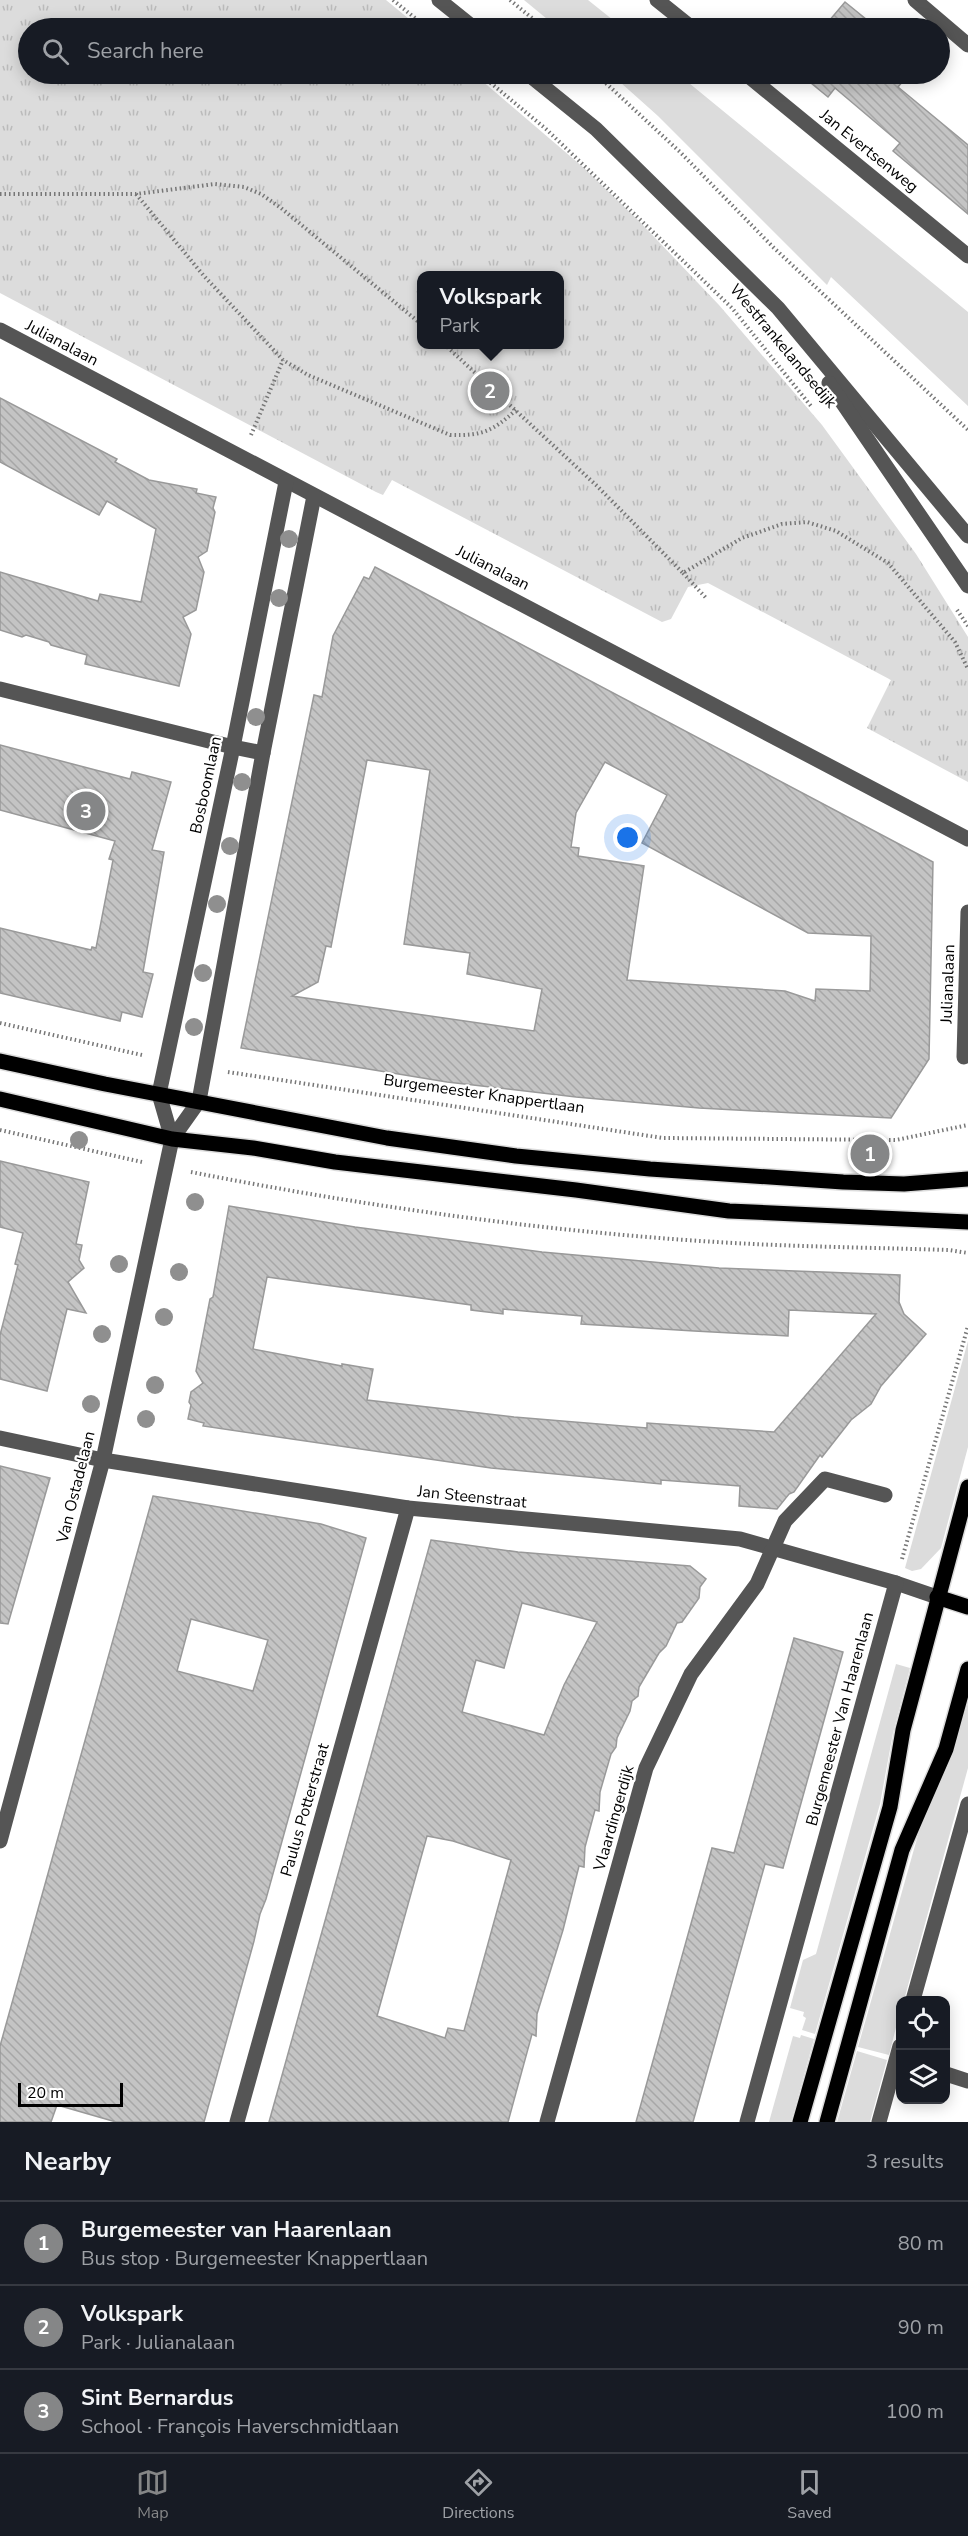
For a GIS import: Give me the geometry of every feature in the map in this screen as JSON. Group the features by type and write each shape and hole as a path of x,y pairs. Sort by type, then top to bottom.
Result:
{"main road":[{"path":"0,1061 387,1138 516,1156 650,1169 843,1182 904,1184 968,1179"},
{"path":"0,1099 172,1139 253,1148 335,1162 576,1190 729,1211 968,1222"},
{"path":"800,2122 890,1807 903,1730 968,1487"},
{"path":"937,1597 968,1607"},
{"path":"827,2122 902,1850 946,1749 968,1669"}],"street":[{"path":"439,0 462,18"},
{"path":"657,0 680,18"},
{"path":"915,0 936,18"},
{"path":"950,30 968,45"},
{"name":"Westfrankelandsedijk","path":"540,84 596,129 778,308 968,536"},
{"name":"Jan Evertsenweg","path":"758,84 968,256"},
{"name":"Westfrankelandsedijk","path":"778,308 968,586"},
{"name":"Julianalaan","path":"0,330 968,839"},
{"name":"Bosboomlaan","path":"159,1094 233,747 286,482"},
{"path":"172,1139 199,1101 263,753 314,496"},
{"path":"0,689 263,753"},
{"name":"Julianalaan","path":"964,1057 968,912"},
{"path":"159,1094 172,1139"},
{"name":"Van Ostadelaan","path":"0,1841 103,1460 172,1139"},
{"name":"Jan Steenstraat","path":"0,1438 103,1460 408,1508 740,1539 771,1550 896,1583 937,1597"},
{"name":"Vlaardingerdijk","path":"547,2122 646,1768 692,1674 757,1584 785,1521 825,1479 885,1495"},
{"name":"Paulus Potterstraat","path":"237,2122 408,1508"},
{"name":"Burgemeester Van Haarenlaan","path":"747,2122 896,1583"},
{"path":"914,1996 968,1804"},
{"path":"879,2122 896,2066"},
{"path":"950,2076 968,2081"}],"path":[{"path":"393,0 415,18"},
{"path":"510,0 532,18"},
{"name":"Westfrankelandsedijk","path":"492,84 546,129 732,308 814,410"},
{"path":"607,84 680,152 774,248 968,430"},
{"path":"0,194 136,194 215,184 244,187 261,194 417,321"},
{"path":"136,194 204,276 283,360 308,375 450,435 486,432 500,425 516,410"},
{"path":"448,349 597,486 707,599"},
{"path":"242,458 283,360"},
{"path":"683,573 742,538 782,524 807,522 836,531 888,563 954,642 968,669"},
{"path":"955,607 968,626"},
{"path":"0,1023 165,1060"},
{"name":"Burgemeester Knappertlaan","path":"205,1068 263,1079 663,1138 896,1140 968,1125"},
{"path":"0,1130 166,1167 350,1200 543,1225 753,1244 949,1250 968,1253"},
{"path":"896,1583 968,1326"}],"green space":[{"path":"0,0 386,0 408,18 18,18 18,84 486,84 584,168 638,220 719,305 822,425 916,554 968,637 968,782 867,728 891,680 708,583 688,587 671,619 662,622 392,480 383,495 0,293"},
{"path":"524,0 588,0 610,18 546,18"},
{"path":"622,84 690,84 968,312 968,406 831,277 827,285 658,116"},
{"path":"968,1341 968,1447 941,1548 921,1569 912,1571 905,1568"},
{"path":"896,1664 910,1668 893,1733 880,1804 815,2034 802,2030 806,2018 803,2016 804,2012 790,2008 803,1960 816,1954"},
{"path":"968,1703 968,1768 905,1996 896,1996 896,2028 889,2055 858,2047 920,1828 948,1766"},
{"path":"801,2035 814,2039 791,2122 769,2122 793,2036 800,2038"},
{"path":"857,2051 887,2060 870,2122 837,2122"}],"building":[{"path":"845,2 865,18 831,18"},
{"path":"812,84 901,84 898,87 968,145 968,214 893,151 900,143 835,88 828,97"},
{"path":"0,398 117,459 115,462 149,480 197,489 196,493 216,497 207,551 198,557 204,572 196,610 183,617 191,634 179,686 85,664 87,655 26,635 22,637 0,630 0,572 98,601 100,594 141,602 156,529 107,501 99,515 0,462"},
{"path":"375,567 933,862 929,1059 891,1118 699,1108 576,1097 447,1082 241,1048 314,695 322,697 333,636 364,577 369,579","holes":["367,760 430,770 404,944 470,953 467,974 542,989 534,1031 292,996 318,982 326,946 331,947","605,762 667,795 642,843 808,933 871,936 870,991 816,989 815,1001 785,991 627,980 644,866 578,856 579,848 571,847 576,813"]},
{"path":"0,745 130,779 132,772 171,782 152,850 164,852 143,972 153,974 142,1017 122,1012 120,1021 0,993 0,928 91,950 92,947 96,948 113,860 109,859 115,841 0,810"},
{"path":"0,1161 89,1182 76,1244 82,1245 79,1260 84,1268 68,1282 86,1313 67,1309 47,1391 0,1379 0,1335 18,1265 15,1264 23,1233 0,1227"},
{"path":"229,1206 355,1227 542,1252 719,1268 900,1275 899,1302 904,1314 926,1334 881,1386 871,1404 851,1420 822,1457 820,1455 794,1492 789,1494 777,1509 739,1506 740,1486 661,1480 661,1484 491,1468 203,1426 204,1423 188,1419 191,1405 189,1402 191,1392 203,1383 196,1371 210,1299 213,1297","holes":["267,1277 471,1305 471,1310 503,1314 503,1309 582,1316 581,1324 788,1336 789,1310 876,1314 774,1432 647,1423 647,1428 514,1417 367,1400 373,1369 342,1364 342,1366 253,1349"]},
{"path":"0,1466 50,1478 8,1624 0,1623"},
{"path":"153,1496 321,1524 366,1538 204,2122 116,2122 57,2105 51,2122 0,2122 0,2046","holes":["191,1619 268,1640 253,1691 177,1671"]},
{"path":"431,1540 518,1552 690,1566 706,1579 700,1587 699,1598 682,1622 677,1623 666,1646 659,1653 639,1687 638,1696 632,1701 630,1711 617,1738 616,1747 611,1754 600,1792 599,1811 595,1810 585,1847 584,1867 579,1866 563,1930 537,2014 536,2036 532,2034 508,2122 269,2122","holes":["522,1603 597,1622 564,1685 544,1735 462,1712 476,1660 504,1668","427,1836 453,1841 511,1860 464,2031 448,2028 445,2038 377,2016"]},
{"path":"794,1638 843,1652 783,1868 765,1864 693,2122 636,2122 712,1848 734,1853"}],"place":[{"name":"Volkspark","path":"490,391"},
{"name":"Sint Bernardus","path":"86,811"},
{"name":"Burgemeester van Haarenlaan","path":"870,1154"}]}
